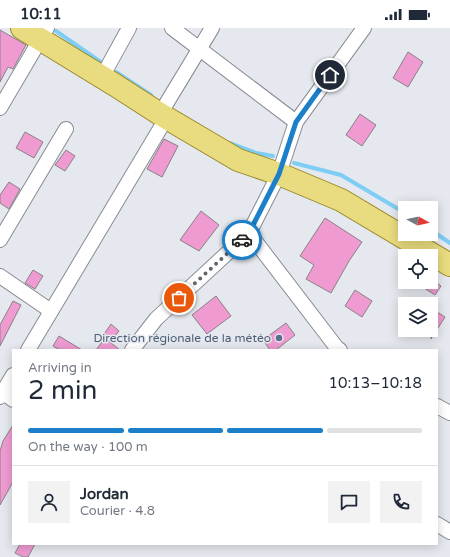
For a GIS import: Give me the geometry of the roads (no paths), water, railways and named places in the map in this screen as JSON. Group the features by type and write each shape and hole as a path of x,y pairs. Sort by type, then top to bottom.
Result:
{"main road":[{"path":"22,28 44,34 102,77 238,160 279,174 341,200 450,265"}],"street":[{"path":"102,77 129,28"},
{"path":"172,28 296,122"},
{"path":"29,349 164,116 198,49 212,28"},
{"path":"133,349 156,319 249,233 279,174 296,122 364,28"},
{"path":"0,108 44,34"},
{"path":"0,240 66,129"},
{"path":"249,233 338,349"},
{"path":"0,276 51,311"},
{"path":"4,395 12,377"},
{"path":"438,407 450,413"},
{"path":"438,525 450,532"}],"waterway":[{"path":"56,31 105,65"},
{"path":"116,72 151,95"},
{"path":"230,143 256,153 273,156"},
{"path":"294,163 341,175 398,209"},
{"path":"438,235 450,243"}],"place":[{"name":"Direction régionale de la météo","path":"279,338"}]}
